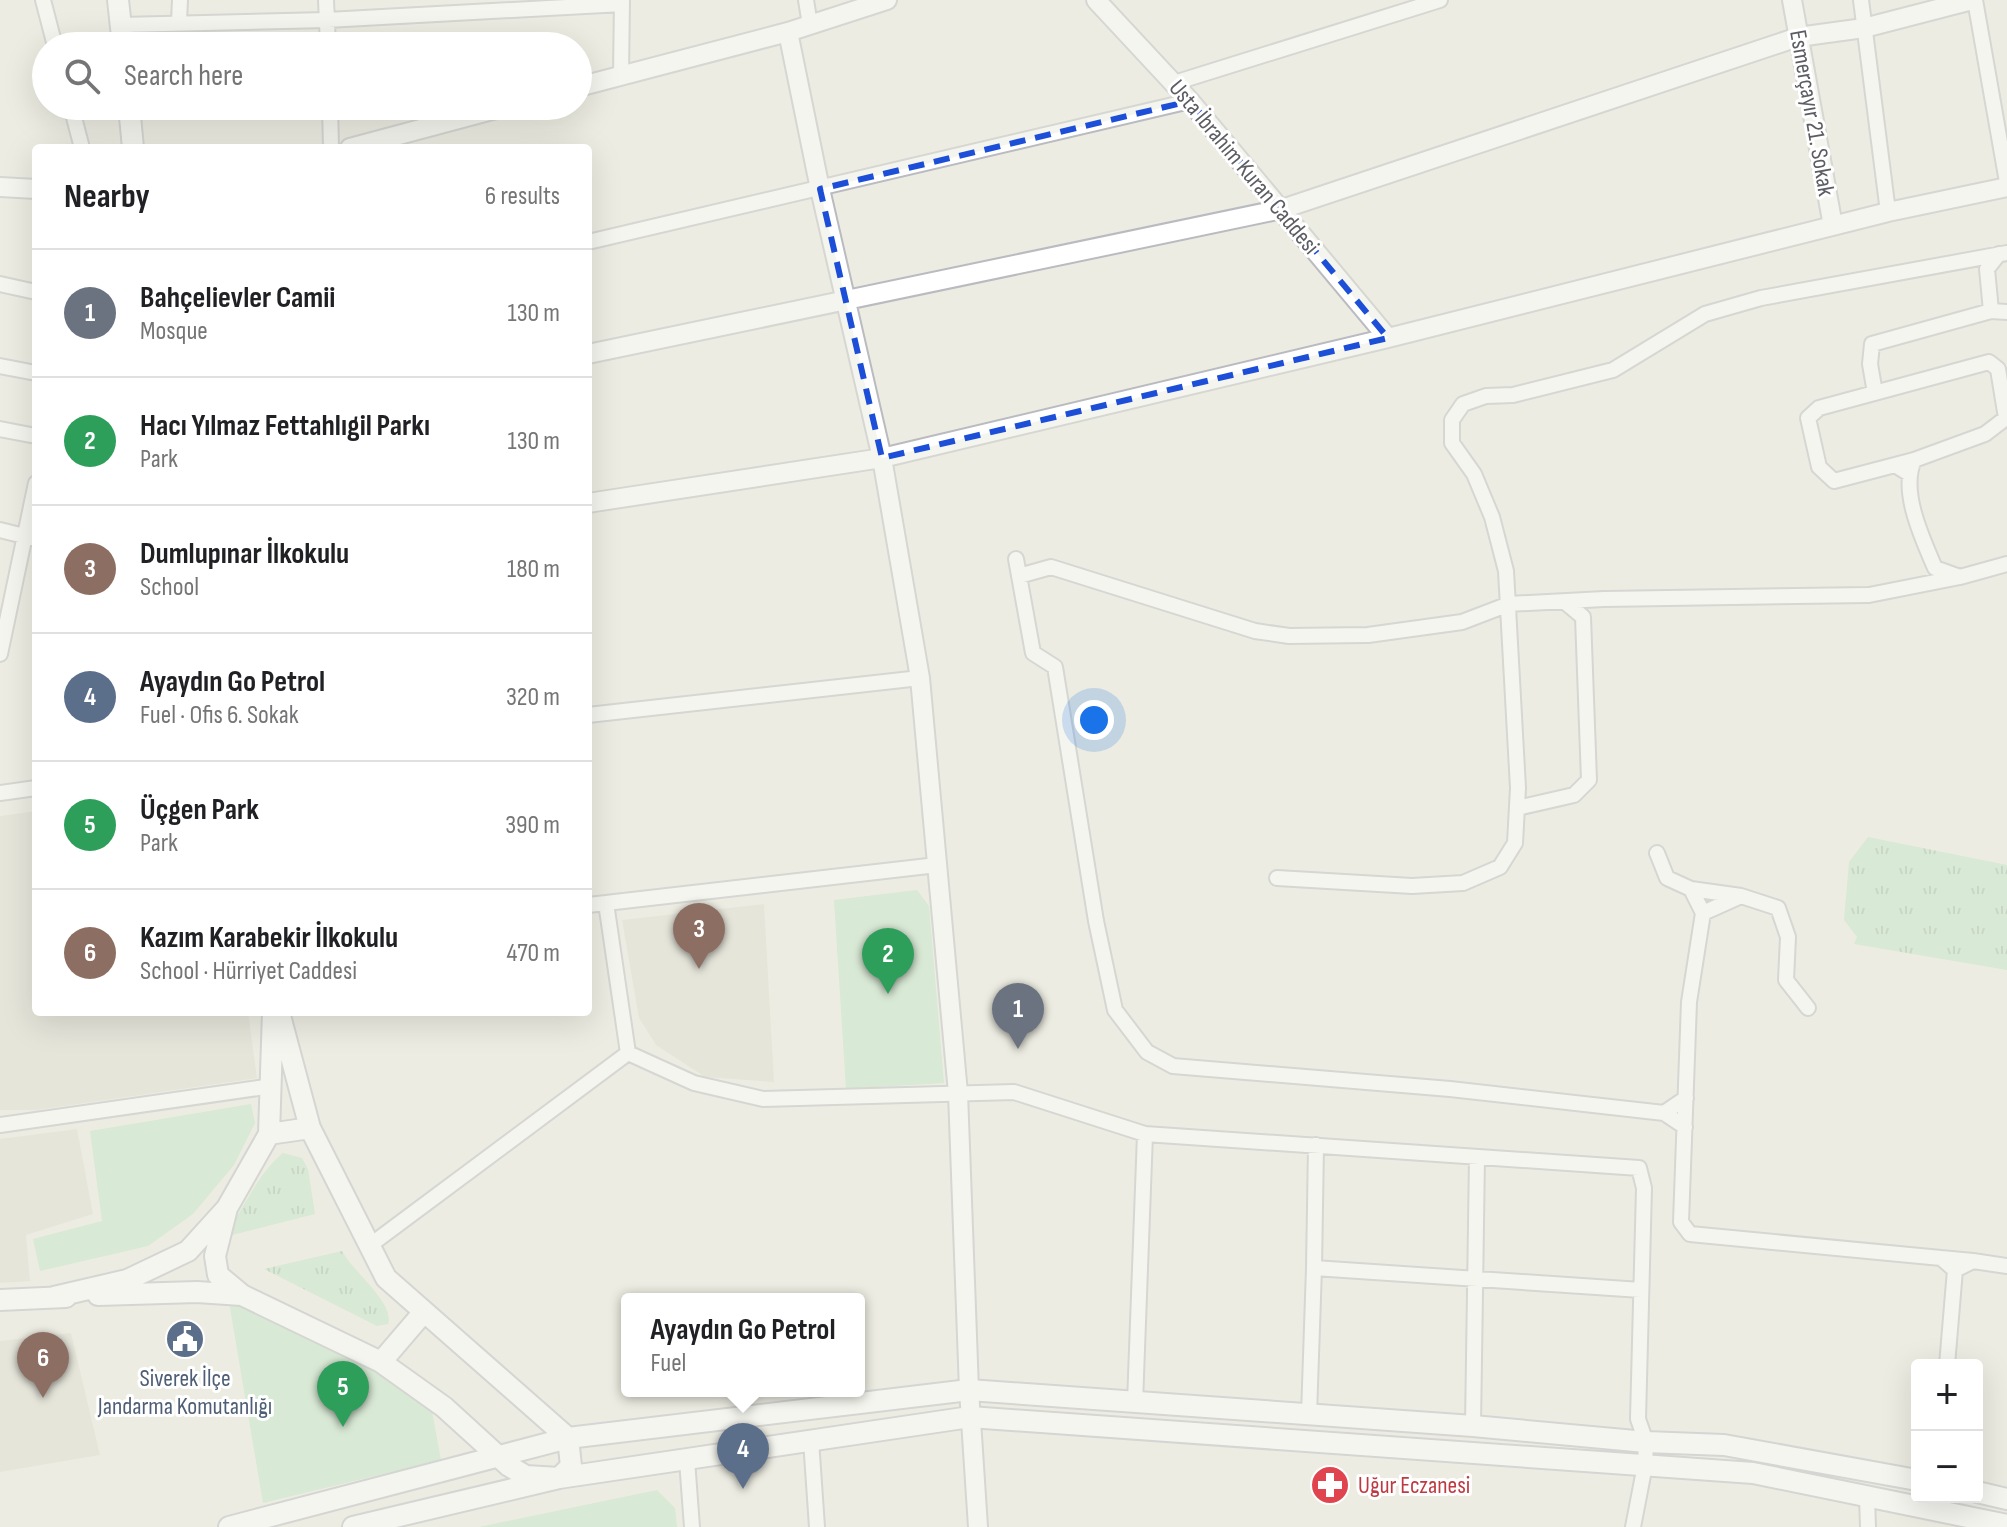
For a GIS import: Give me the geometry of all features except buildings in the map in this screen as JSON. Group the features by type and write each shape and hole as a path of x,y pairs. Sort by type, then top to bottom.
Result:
{"main road":[{"path":"118,0 122,32"},
{"path":"130,120 133,144"},
{"path":"54,1297 127,1280 188,1251 227,1208 269,1134 273,1016"},
{"path":"227,1208 215,1256 216,1265 218,1275 242,1295 381,1362 444,1407 496,1457 526,1476 559,1478 571,1466 568,1438 386,1278 310,1128 280,1016"},
{"path":"269,1134 310,1128"},
{"path":"0,1300 197,1292 242,1295"},
{"path":"381,1362 423,1313"},
{"path":"229,1527 568,1438 969,1390 1473,1426 1646,1442 1724,1445 1911,1479"},
{"path":"353,1527 559,1478 970,1417 1753,1473 2007,1525"},
{"path":"1983,1493 2007,1499"}],"street":[{"path":"43,0 51,32"},
{"path":"179,21 180,0"},
{"path":"326,0 327,32"},
{"path":"806,0 810,25"},
{"path":"592,83 788,32 887,0"},
{"name":"Usta İbrahim Kuran Caddesi","path":"1096,0 1190,101 1388,338"},
{"path":"1174,83 1440,0"},
{"name":"Esmerçayır 21. Sokak","path":"1792,0 1833,226"},
{"path":"1861,0 1888,212"},
{"path":"592,353 1282,209 1798,37 1864,28 1974,0 2007,184 1388,338 882,458 592,502"},
{"path":"121,25 179,21 327,20 622,2 621,75"},
{"path":"788,32 820,189 882,458 920,678 958,1093 970,1417 978,1527"},
{"path":"592,241 1190,101"},
{"path":"75,120 81,144"},
{"path":"330,120 331,144"},
{"path":"365,144 455,120"},
{"path":"0,187 32,189"},
{"path":"1277,878 1412,886 1463,883 1500,867 1515,843 1517,808 1506,571 1492,517 1474,474 1452,443 1452,420 1463,404 1486,396 1513,395 1613,370 1678,330 1719,310 1761,298 2003,253"},
{"path":"1987,269 2003,253"},
{"path":"1963,258 1987,269"},
{"path":"1875,393 1870,364 1872,344 1994,309 1987,269"},
{"path":"0,284 32,291"},
{"path":"2000,363 2006,418 1985,434 1906,466 1834,481 1819,467 1808,418 1819,408 2000,363"},
{"path":"0,366 32,372"},
{"path":"0,429 32,435"},
{"path":"1906,466 1920,533 1935,568 1929,583"},
{"path":"0,530 31,538 4,611 0,654"},
{"path":"1016,559 1033,653 1055,667 1096,921 1115,1010 1147,1052 1173,1066 1450,1089 1664,1113 1685,1127"},
{"path":"1019,576 1051,567 1255,631 1289,636 1368,635 1462,622 1509,604 1604,599 1869,595 2007,564"},
{"path":"1935,568 1960,577"},
{"path":"1583,617 1604,599"},
{"path":"1517,808 1574,795 1589,780 1583,617 1565,602"},
{"path":"592,715 920,678"},
{"path":"0,793 32,789"},
{"path":"1657,853 1667,878 1691,889 1741,896 1778,908 1788,937 1786,980 1808,1008"},
{"path":"592,905 937,865"},
{"path":"1691,889 1703,913 1689,1002 1681,1222 1690,1234 2007,1266"},
{"path":"1703,913 1741,896"},
{"path":"606,903 628,1053"},
{"path":"628,1053 694,1083 763,1099 1014,1092 1145,1134 1639,1168 1644,1188 1638,1419 1646,1442 1645,1465 1633,1527"},
{"path":"369,1246 628,1053"},
{"path":"0,1125 272,1086"},
{"path":"1664,1113 1686,1098"},
{"path":"1135,1403 1145,1134"},
{"path":"1309,1415 1316,1145"},
{"path":"1473,1426 1477,1157"},
{"path":"1941,1258 1955,1270"},
{"path":"1955,1270 1973,1261"},
{"path":"1314,1268 1641,1290"},
{"path":"1948,1359 1955,1270"},
{"path":"811,1440 817,1527"},
{"path":"687,1460 692,1527"},
{"path":"1867,1498 1868,1527"}],"highlighted area":[{"path":"1190,101 1388,338 882,458 820,189"}],"shaded area":[{"path":"32,812 32,1016 249,1016 257,1078 37,1110 0,1110 0,816"},
{"path":"764,904 774,1082 705,1077 656,1045 639,1018 622,920"},
{"path":"77,1129 93,1214 26,1235 30,1281 0,1283 0,1139"},
{"path":"71,1333 100,1455 0,1472 0,1341"}],"green space":[{"path":"1868,837 2007,865 2007,970 1854,944 1857,937 1844,920 1849,862"},
{"path":"917,890 929,906 944,1083 846,1089 834,900"},
{"path":"251,1104 255,1123 234,1165 193,1214 148,1246 40,1271 33,1239 102,1221 90,1131"},
{"path":"283,1153 302,1158 308,1169 315,1214 224,1237 258,1181"},
{"path":"342,1251 379,1297 388,1316 388,1324 377,1326 264,1269"},
{"path":"229,1302 252,1303 429,1395 441,1460 263,1503"},
{"path":"657,1490 675,1508 677,1527 479,1527"}],"place":[{"name":"Dumlupınar İlkokulu","path":"699,969"},
{"name":"Hacı Yılmaz Fettahlıgil Parkı","path":"888,994"},
{"name":"Bahçelievler Camii","path":"1018,1049"},
{"name":"Siverek İlçe Jandarma Komutanlığı","path":"185,1339"},
{"name":"Kazım Karabekir İlkokulu","path":"43,1398"},
{"name":"Üçgen Park","path":"343,1427"},
{"name":"Uğur Eczanesi","path":"1330,1485"},
{"name":"Ayaydın Go Petrol","path":"743,1489"}]}
